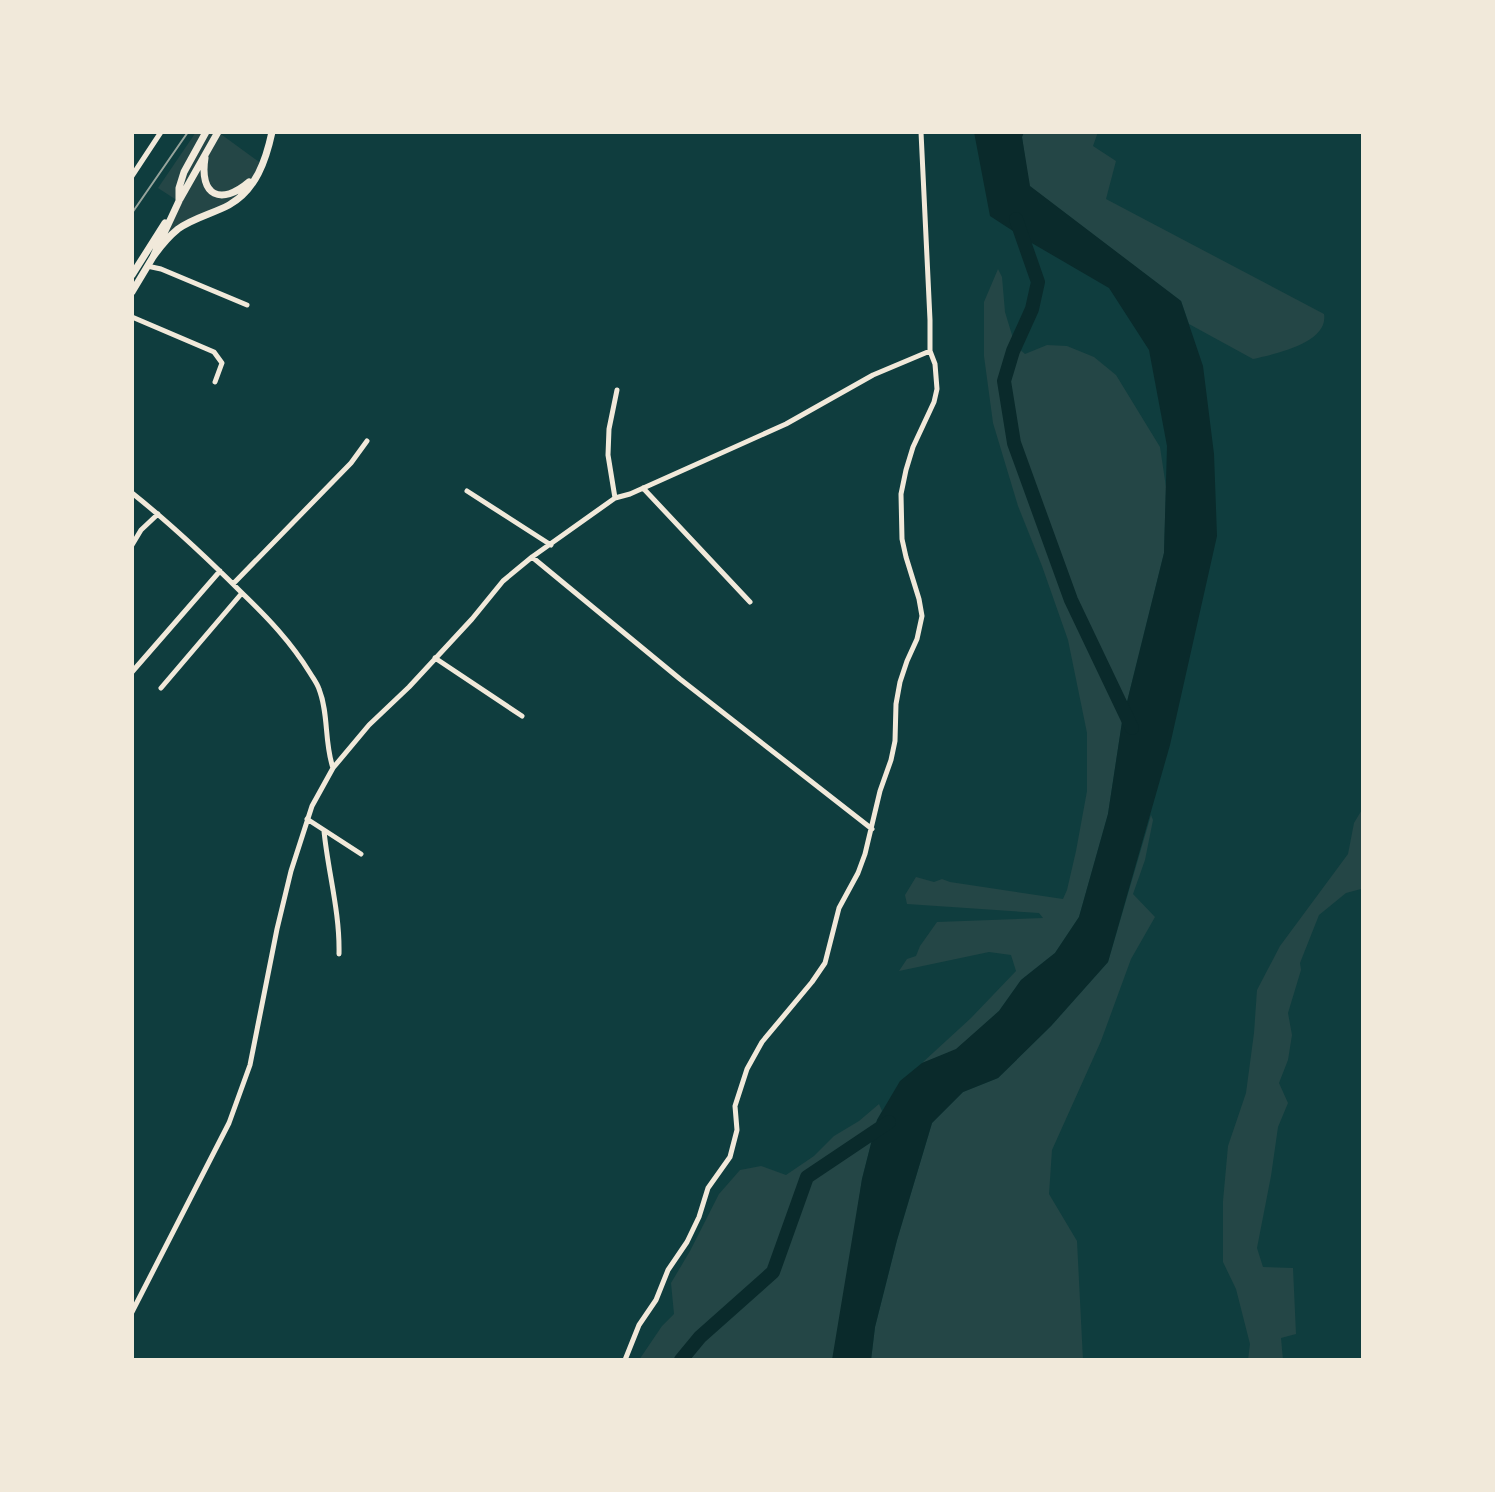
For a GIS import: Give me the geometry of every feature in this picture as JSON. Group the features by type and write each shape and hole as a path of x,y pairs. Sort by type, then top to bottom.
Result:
{"main road":[{"path":"153,257 179,201 184,172 206,132"},
{"path":"132,292 143,265 218,132"},
{"path":"132,275 181,227 236,200 259,175 272,132"},
{"path":"205,153 204,181 209,191 222,196 247,184 262,164 270,145"}],"street":[{"path":"132,176 161,132"},
{"path":"625,1360 639,1325 656,1300 668,1270 687,1242 708,1188 730,1157 737,1130 735,1106 747,1069 762,1042 825,963 839,908 865,854 891,760 900,682 917,639 922,616 902,539 901,494 913,447 937,389 935,364 930,351 921,132"},
{"path":"143,265 161,269 247,305"},
{"path":"132,317 214,352 222,363 215,382"},
{"path":"132,1312 229,1123 250,1065 291,871 307,819 333,768 369,725 472,619 503,581 615,498 786,424 873,375 930,351"},
{"path":"615,498 608,455 609,429 617,390"},
{"path":"233,584 351,463 367,441"},
{"path":"643,488 750,602"},
{"path":"467,491 551,545"},
{"path":"132,493 220,571 270,620 299,655 319,688 333,768"},
{"path":"132,545 141,530 158,514"},
{"path":"532,557 680,679 872,830"},
{"path":"132,672 220,571"},
{"path":"161,688 242,593"},
{"path":"435,658 522,716"},
{"path":"307,819 361,854"},
{"path":"324,831 340,937 339,954"}],"shaded area":[{"path":"196,132 218,132 262,164 236,200 191,221 164,242 178,201 158,188"},
{"path":"974,132 1024,132 1022,137 1030,186 1181,301 1203,366 1214,454 1217,536 1170,745 1108,962 1051,1026 998,1078 963,1092 932,1123 897,1240 875,1327 871,1360 832,1360 862,1179 877,1120 900,1081 922,1063 956,1049 999,1011 1021,980 1055,953 1079,917 1108,814 1122,722 1164,553 1167,446 1149,350 1109,288 990,216"},
{"path":"1024,132 1098,132 1093,146 1116,161 1106,199 1324,314 1318,333 1298,346 1253,359 1189,324 1181,301 1029,186 1022,137"},
{"path":"998,269 1002,277 1005,312 1015,345 1025,354 1047,345 1067,346 1094,357 1116,375 1160,447 1166,487 1164,553 1122,722 1108,814 1079,917 1055,953 1021,980 999,1011 956,1050 922,1063 1016,971 1011,955 989,952 899,971 907,959 916,956 937,922 1043,918 1039,913 907,904 905,895 916,877 1063,899 1087,791 1087,733 1068,640 1018,506 993,423 984,356 984,302"},
{"path":"1363,808 1363,887 1346,893 1319,915 1300,963 1301,970 1288,1013 1292,1035 1288,1060 1279,1083 1288,1103 1278,1127 1257,1248 1263,1267 1293,1268 1296,1334 1281,1338 1283,1360 1248,1360 1250,1344 1236,1289 1223,1262 1223,1201 1228,1146 1246,1093 1257,990 1280,946 1348,854 1354,823"},
{"path":"1151,815 1153,820 1145,860 1133,894 1155,917 1131,959 1101,1041 1052,1150 1049,1194 1077,1241 1083,1360 871,1360 875,1327 897,1240 932,1123 963,1092 998,1078 1051,1026 1108,962"},
{"path":"879,1104 882,1111 862,1179 836,1360 639,1360 674,1314 671,1283 719,1194 740,1170 761,1166 786,1175"}],"waterway":[{"path":"1016,219 1038,282 1032,309 1013,351 1004,381 1014,443 1071,600 1132,728"},
{"path":"681,1360 700,1337 773,1272 807,1177 889,1122"}],"railway":[{"path":"132,213 188,132"}]}
